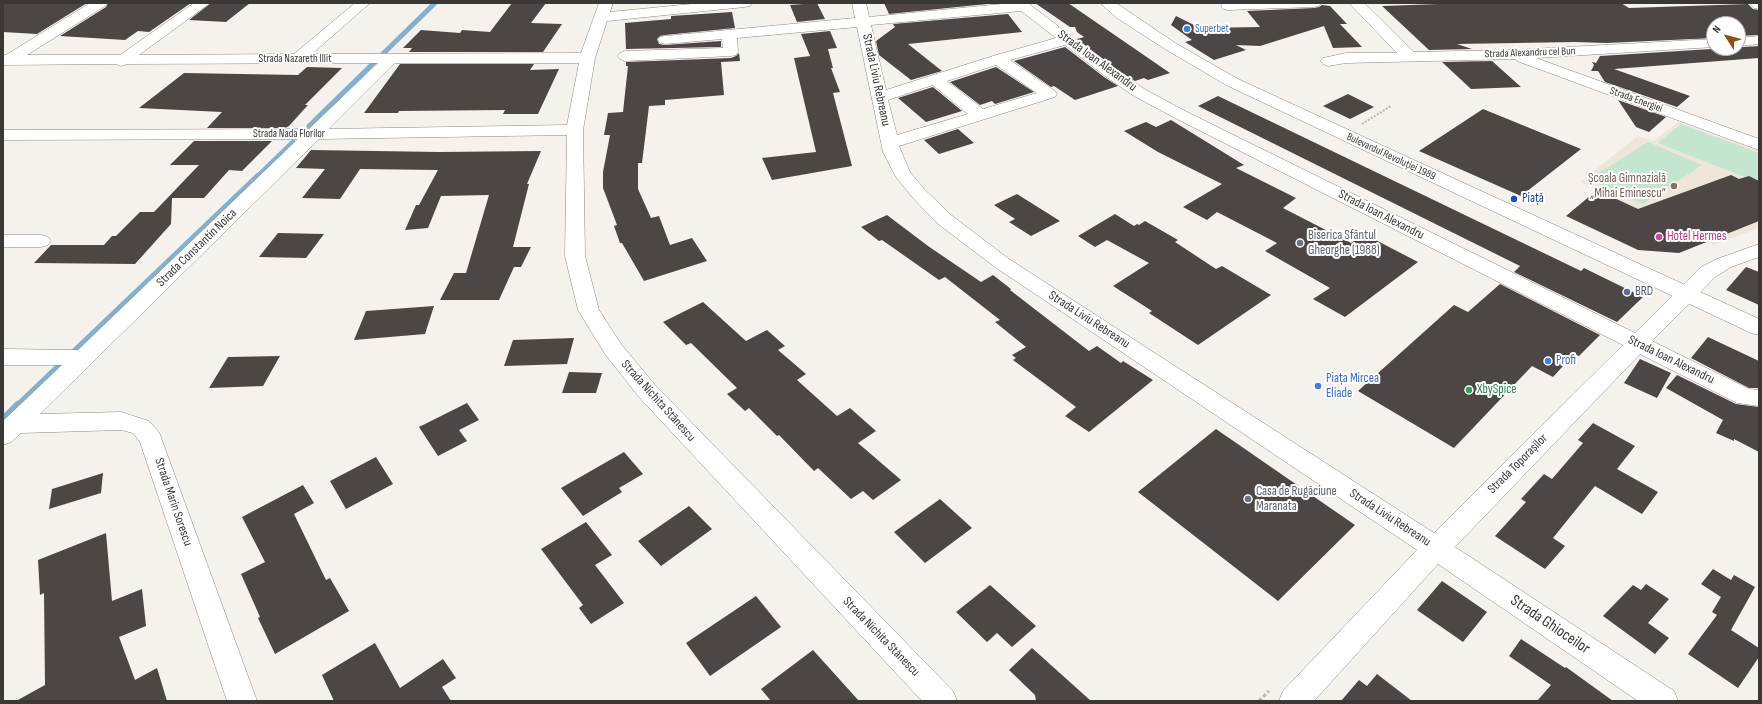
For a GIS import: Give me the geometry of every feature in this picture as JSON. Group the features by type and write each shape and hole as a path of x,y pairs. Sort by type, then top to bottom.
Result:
{"street":[{"path":"6,60 100,3"},
{"path":"121,61 203,3"},
{"path":"298,59 363,3"},
{"path":"603,10 745,3"},
{"name":"Bulevardul Revoluției 1989","path":"1107,3 1122,15 1198,63 1260,96 1759,328"},
{"path":"1228,6 1314,3"},
{"path":"1356,3 1409,56"},
{"path":"665,40 729,34 861,13 1022,5"},
{"name":"Strada Ioan Alexandru","path":"1022,5 1110,73 1140,93 1181,115 1745,397 1759,398"},
{"name":"Strada Nichita Stănescu","path":"603,10 587,58 574,130 575,256 589,310 613,349 652,397 942,701"},
{"name":"Strada Liviu Rebreanu","path":"861,13 892,152 902,173 919,194 972,242 1002,263 1436,549"},
{"path":"625,56 731,52 729,34"},
{"path":"880,97 998,59 1068,40"},
{"path":"1746,41 1759,40"},
{"name":"Strada Alexandru cel Bun","path":"1328,61 1317,63 1317,67 1323,72 1336,74 1344,72 1344,61 1409,56 1513,55 1706,43"},
{"name":"Strada Energiei","path":"1513,55 1759,145"},
{"name":"Strada Nazareth Illit","path":"6,60 121,61 587,58"},
{"name":"Strada Constantin Noica","path":"9,430 391,59"},
{"path":"890,143 1050,94 998,59"},
{"path":"935,79 981,116"},
{"name":"Strada Nada Florilor","path":"3,135 314,134 574,130"},
{"path":"3,241 41,241"},
{"name":"Strada Toporașilor","path":"1294,701 1436,549 1685,294 1708,272 1759,250"},
{"path":"1738,258 1759,267"},
{"path":"3,356 83,358"},
{"name":"Strada Marin Sorescu","path":"9,430 121,421 141,427 151,438 242,701"},
{"name":"Strada Ghioceilor","path":"1436,549 1663,701"}],"path":[{"path":"1343,135 1391,106"}],"shaded area":[{"name":"Școala Gimnazială „Mihai Eminescu”","path":"1678,122 1759,151 1759,228 1714,245 1580,182 1638,136 1654,141"}],"green space":[{"path":"1681,124 1759,153 1759,181 1658,143"},
{"path":"1648,142 1702,165 1643,204 1589,179"}],"building":[{"path":"3,3 87,3 37,34 3,32"},
{"path":"108,3 191,3 149,32 138,31 125,40 60,36 106,7"},
{"path":"211,3 250,3 226,22 189,20"},
{"path":"512,3 546,3 531,23 562,24 543,52 409,52 412,48 403,48 421,30 460,33 462,30 490,32"},
{"path":"817,3 825,19 797,22 790,5"},
{"path":"884,3 997,3 889,14"},
{"path":"1035,3 1068,3 1170,73 1148,80 1144,78 1135,81 1116,69 1077,39 1084,37 1077,32 1075,27 1070,27"},
{"path":"1467,3 1621,3 1629,8 1748,4 1753,9 1759,10 1759,35 1746,36 1746,16 1706,16 1706,38 1607,43 1575,42 1457,44 1472,49 1429,50 1382,6"},
{"path":"1322,5 1330,6 1347,24 1340,24 1362,47 1333,48 1324,26 1260,46 1236,45 1246,50 1214,60 1185,42 1192,40 1171,25 1176,16 1200,28 1260,27 1247,11 1314,8"},
{"path":"732,12 735,28 665,35 660,36 657,39 659,44 665,45 721,41 721,47 626,49 625,23 671,19 671,16"},
{"path":"1008,14 1022,32 908,44 942,71 911,80 879,55 876,41 895,27 893,24"},
{"path":"830,31 837,48 828,49 833,68 831,68 840,92 833,93 852,166 772,180 762,158 816,152 794,58 810,56 801,34"},
{"path":"1759,46 1759,58 1614,69 1690,96 1677,107 1605,82 1598,71 1591,71 1594,65 1592,62 1596,63 1600,56 1706,49 1706,56 1746,56 1746,47"},
{"path":"1065,47 1118,86 1075,100 1054,86 1051,87 1014,61"},
{"path":"739,53 740,61 721,62 724,95 665,100 665,105 649,106 642,163 638,163 638,189 651,218 659,216 670,245 692,238 707,261 644,281 622,243 620,243 614,226 617,225 603,188 603,172 610,135 604,135 608,113 623,112 628,66 626,66 626,62 731,58"},
{"path":"1492,61 1521,87 1471,89 1442,62"},
{"path":"400,64 534,64 530,70 559,69 538,114 503,114 505,110 399,111 398,113 364,113"},
{"path":"307,67 342,68 305,105 308,105 289,126 285,128 207,128 222,112 139,108 184,73 298,75"},
{"path":"996,67 1034,92 995,104 992,101 980,105 950,82"},
{"path":"933,87 962,111 926,122 898,98"},
{"path":"1348,94 1374,107 1350,119 1323,106"},
{"path":"1218,96 1581,271 1584,268 1643,297 1617,322 1514,272 1520,266 1198,106"},
{"path":"1618,100 1666,117 1649,132 1636,127"},
{"path":"1483,109 1581,149 1521,196 1419,151"},
{"path":"1171,120 1244,165 1236,168 1296,198 1283,208 1351,243 1364,234 1418,262 1345,317 1313,299 1330,288 1265,251 1277,243 1217,212 1207,220 1183,207 1222,184 1158,152 1124,131 1146,122 1156,127"},
{"path":"958,129 974,143 939,154 924,140"},
{"path":"194,141 272,141 242,171 229,170 204,198 172,198 171,224 135,264 34,263 51,245 104,245 112,236 116,236 140,212 154,212 199,165 170,165"},
{"path":"311,150 439,152 541,151 527,184 529,184 513,247 531,247 521,267 514,267 499,300 440,300 454,273 466,273 489,195 441,196 428,228 405,230 416,205 419,205 438,170 360,169 340,199 302,198 325,169 296,168"},
{"path":"1731,175 1739,179 1749,176 1759,181 1759,221 1679,253 1638,250 1566,216 1597,190 1638,209"},
{"path":"1017,194 1060,221 1031,236 1009,222 1015,219 994,205"},
{"path":"1115,214 1134,226 1145,221 1178,240 1175,242 1216,269 1222,266 1271,295 1198,345 1149,313 1152,311 1113,286 1149,263 1107,240 1095,247 1078,236"},
{"path":"887,215 928,246 981,282 993,275 1011,289 1010,290 1089,351 1097,346 1121,363 1123,361 1153,380 1089,432 1065,416 1076,407 1013,360 1016,358 1012,355 1026,347 995,322 1000,320 945,277 939,280 882,240 879,241 861,227"},
{"path":"278,233 324,234 306,258 259,257"},
{"path":"1746,267 1759,272 1759,305 1726,290"},
{"path":"1500,284 1600,335 1579,356 1574,354 1553,377 1532,366 1454,448 1358,391 1454,305 1468,312"},
{"path":"703,302 746,341 767,330 785,346 778,350 806,374 797,380 837,416 850,408 876,431 858,443 901,480 873,500 863,491 851,499 818,468 814,471 779,435 777,436 749,408 745,411 727,394 737,388 691,343 686,345 663,322"},
{"path":"434,306 425,334 354,340 366,311"},
{"path":"1708,337 1759,361 1759,388 1749,388 1691,358"},
{"path":"574,338 567,364 504,366 513,340"},
{"path":"280,356 263,386 209,388 228,357"},
{"path":"1640,359 1671,373 1657,398 1624,383"},
{"path":"569,372 602,373 596,393 562,393"},
{"path":"1677,375 1736,404 1759,407 1759,452 1734,439 1734,441 1716,433 1723,420 1666,388"},
{"path":"467,403 479,420 459,430 467,441 438,456 419,427"},
{"path":"1593,423 1635,446 1617,469 1658,492 1642,514 1595,486 1553,538 1565,546 1545,569 1495,536 1526,502 1521,499 1544,474 1552,479 1583,443 1578,440"},
{"path":"1216,429 1355,525 1278,601 1138,492"},
{"path":"624,452 643,474 619,488 622,492 583,516 561,488"},
{"path":"376,457 393,484 346,509 330,481"},
{"path":"103,473 101,493 49,509 52,489"},
{"path":"303,485 314,503 294,514 326,580 330,578 349,611 275,654 258,618 260,617 241,574 265,562 242,517"},
{"path":"940,499 972,528 925,563 894,532"},
{"path":"689,506 712,529 661,566 638,541"},
{"path":"586,522 612,555 595,565 624,603 591,624 579,608 583,605 541,549"},
{"path":"106,533 112,601 142,589 146,626 119,637 135,680 157,668 167,701 16,701 45,685 44,593 40,595 38,560"},
{"path":"1713,569 1731,580 1734,575 1755,587 1731,630 1759,648 1759,657 1738,688 1688,654 1717,615 1712,612 1721,597 1701,584"},
{"path":"1442,581 1487,612 1463,642 1417,610"},
{"path":"1646,584 1669,599 1648,623 1669,638 1655,654 1603,616 1633,585 1641,590"},
{"path":"990,585 1036,626 1012,647 997,633 987,642 956,612"},
{"path":"756,596 781,627 710,676 686,643"},
{"path":"1521,639 1565,668 1566,667 1613,701 1537,701 1551,685 1509,656"},
{"path":"375,643 400,688 443,659 456,678 442,687 451,701 334,701 322,675"},
{"path":"1032,648 1091,701 1036,701 1035,695 1009,670"},
{"path":"813,650 859,701 771,701 761,689"},
{"path":"1377,674 1412,701 1341,701 1359,680 1367,686"}],"waterway":[{"path":"309,126 435,3"},
{"path":"257,177 293,142"},
{"path":"17,406 258,176"},
{"path":"3,420 17,406"}],"place":[{"name":"Superbet","path":"1187,29"},
{"name":"Școala Gimnazială „Mihai Eminescu”","path":"1674,186"},
{"name":"Piață","path":"1514,199"},
{"name":"Hotel Hermes","path":"1659,237"},
{"name":"Biserica Sfântul Gheorghe (1988)","path":"1300,243"},
{"name":"BRD","path":"1627,292"},
{"name":"Profi","path":"1548,361"},
{"name":"Piața Mircea Eliade","path":"1318,386"},
{"name":"XbySpice","path":"1469,390"},
{"name":"Casa de Rugăciune Maranata","path":"1248,499"}]}
